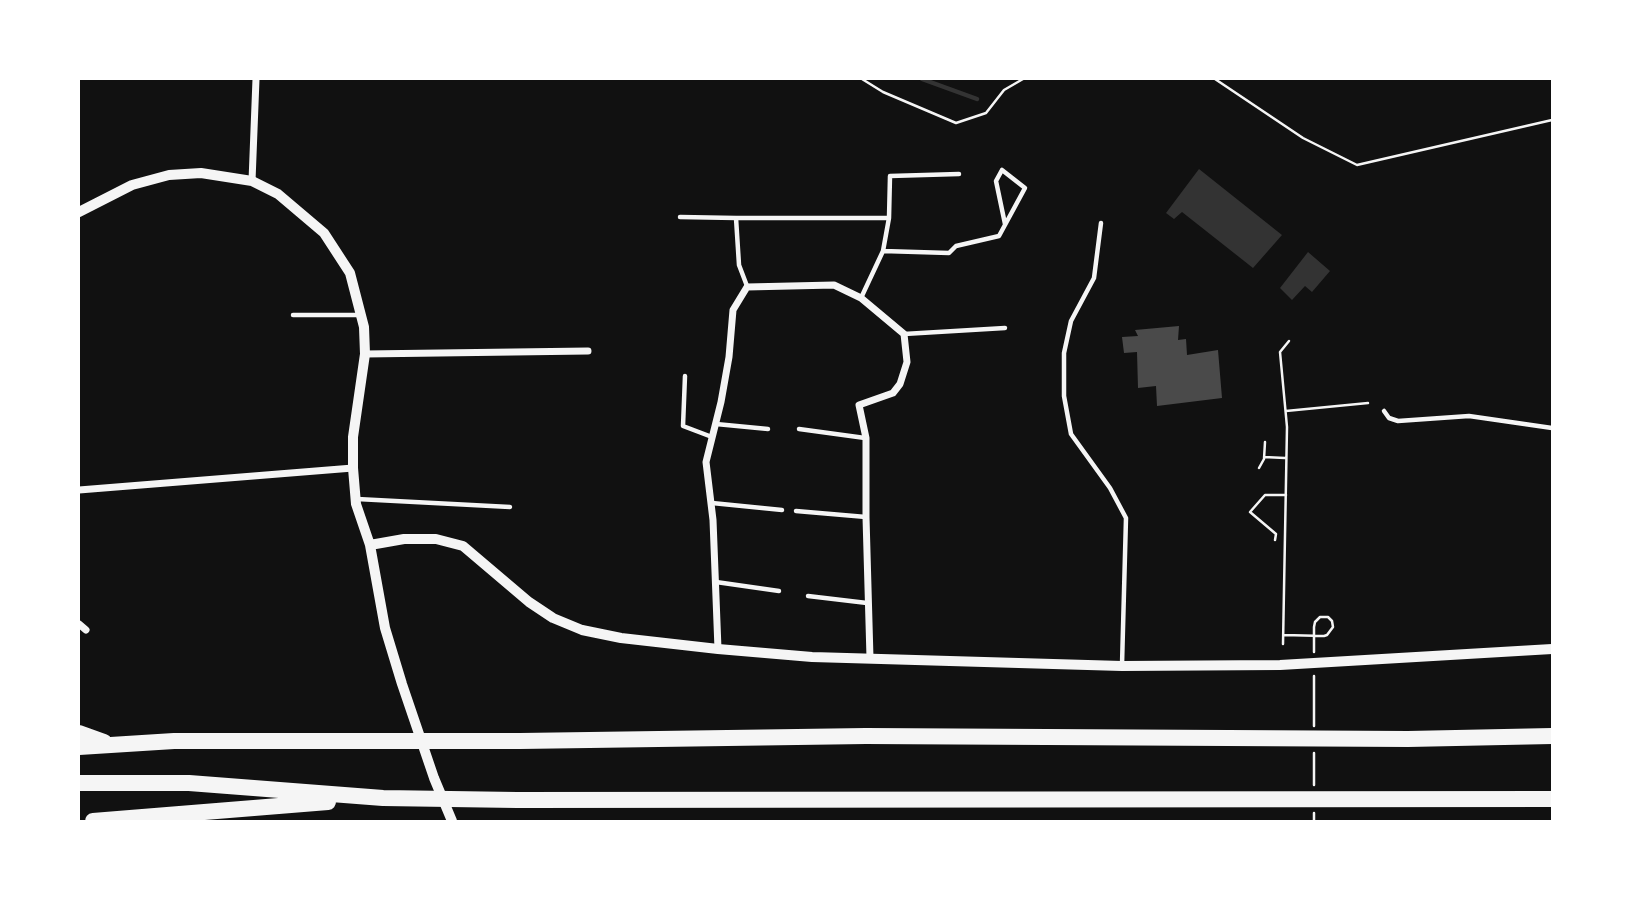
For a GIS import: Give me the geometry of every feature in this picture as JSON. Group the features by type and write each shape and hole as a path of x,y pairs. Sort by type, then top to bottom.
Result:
{"highway":[{"path":"79,733 113,745"},
{"path":"79,747 174,741 520,741 866,736 1408,739 1552,736"},
{"path":"79,783 189,783 383,798 1552,799"},
{"path":"93,821 383,798"}],"street":[{"path":"252,181 256,79"},
{"path":"79,212 132,185 169,175 201,173 252,181 278,194 324,233 350,273 361,315 365,354 354,437 356,499 370,545 385,628 434,778 452,821"},
{"path":"718,649 711,503 706,462 729,357 733,310 747,287 834,285 861,298 904,334 906,362 900,384 893,393 859,405 866,438 870,658"},
{"path":"365,354 588,351"},
{"path":"79,490 353,468"},
{"path":"370,545 404,539 436,539 463,546 529,602 553,618 582,630 621,638 718,649 812,657 1122,666 1280,665 1552,649"},
{"path":"79,624 86,630"}],"lane":[{"path":"883,251 948,253 956,246 999,236 1025,188 1002,170 996,181 1005,224"},
{"path":"861,298 883,251 889,218 890,176 959,174"},
{"path":"680,216 889,218"},
{"path":"736,218 738,265 747,287"},
{"path":"1101,223 1094,278 1072,321 1064,353 1064,396 1071,434 1110,488 1126,518 1122,666"},
{"path":"293,315 361,315"},
{"path":"904,334 1005,327"},
{"path":"685,376 683,426 712,437"},
{"path":"1384,411 1389,418 1398,421 1469,415 1552,428"},
{"path":"716,424 768,429"},
{"path":"799,429 866,438"},
{"path":"356,499 510,507"},
{"path":"711,503 782,510"},
{"path":"796,511 866,517"},
{"path":"716,582 779,591"},
{"path":"808,596 867,603"}],"path":[{"path":"862,79 883,92 956,123 986,113 1004,90 1023,79"},
{"path":"1215,79 1303,138 1357,165 1552,120"},
{"path":"1283,645 1287,458 1280,352 1289,341"},
{"path":"1286,411 1368,403"},
{"path":"1259,468 1264,457 1265,442"},
{"path":"1264,457 1287,458"},
{"path":"1275,540 1276,534 1250,512 1265,495 1286,495"},
{"path":"1284,635 1324,636 1330,633 1333,624 1328,617 1323,616 1316,620 1314,627"}],"shaded area":[{"path":"1199,169 1282,235 1253,268 1182,212 1174,219 1166,213"},
{"path":"1308,252 1330,271 1312,292 1305,286 1292,300 1280,288"}],"building":[{"path":"1179,326 1178,340 1186,339 1187,355 1218,350 1222,398 1157,406 1156,386 1138,388 1137,352 1124,353 1122,337 1138,336 1135,330"}],"waterway":[{"path":"922,79 977,99"}]}
